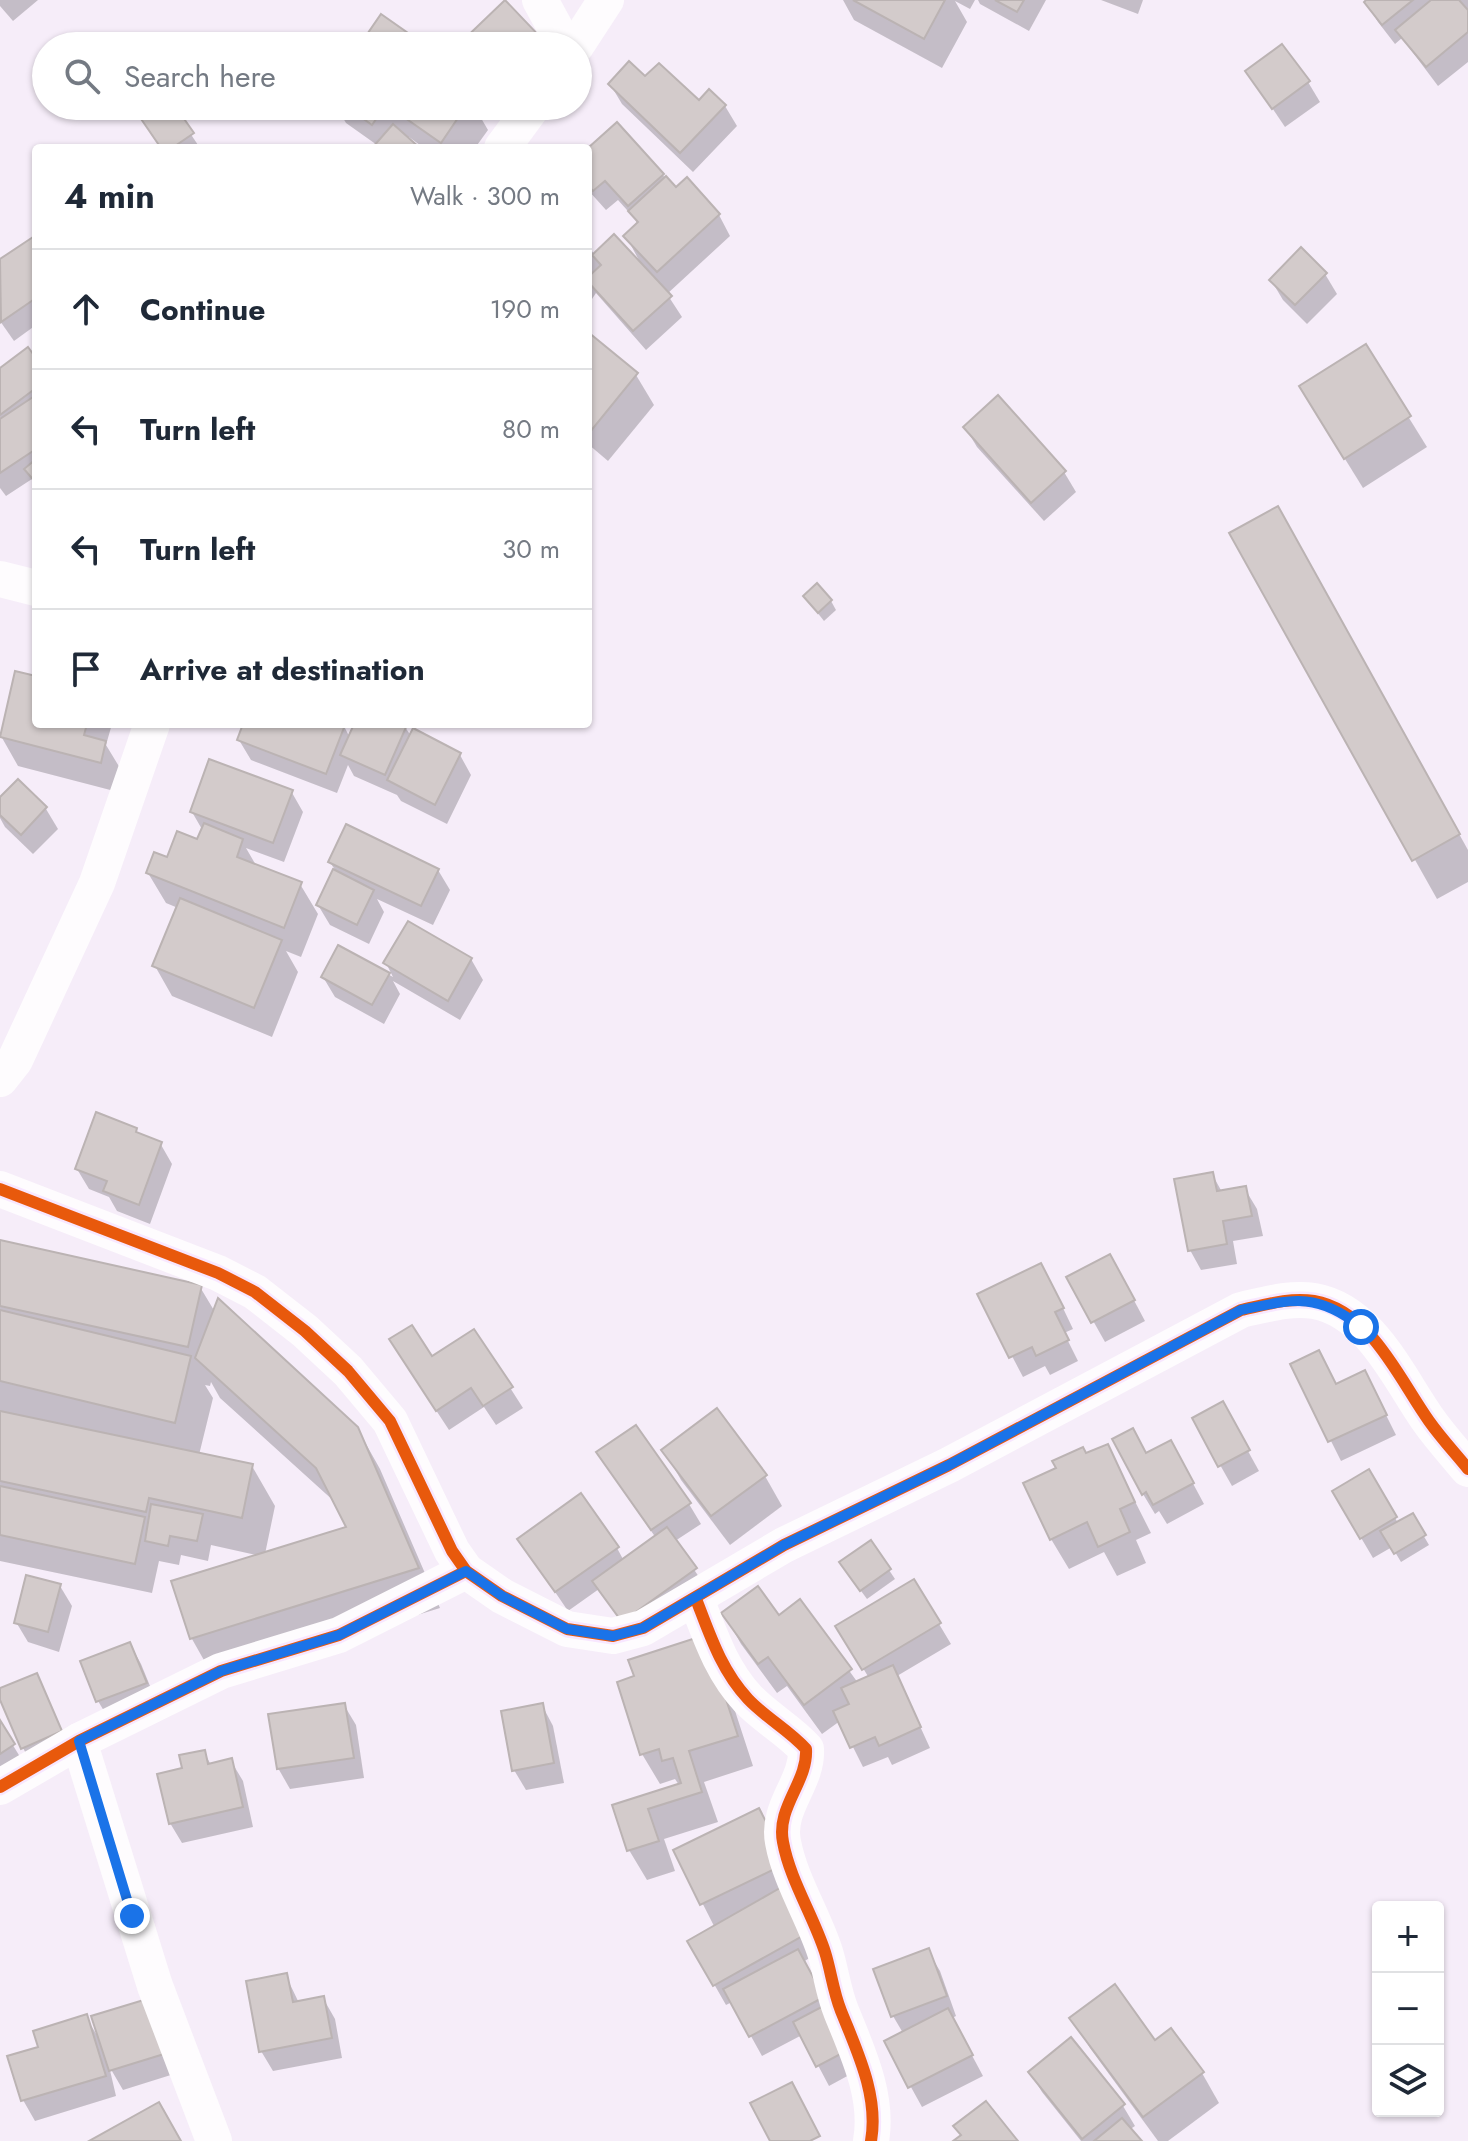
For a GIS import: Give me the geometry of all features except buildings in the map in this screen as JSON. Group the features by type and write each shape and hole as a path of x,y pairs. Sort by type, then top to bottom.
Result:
{"street":[{"path":"540,0 557,32"},
{"path":"585,32 606,0"},
{"path":"505,144 523,120"},
{"path":"0,579 32,587"},
{"path":"0,1079 15,1060 97,883 151,728"},
{"path":"0,1189 218,1273 255,1292 305,1331 348,1371 390,1421 452,1551 466,1571 502,1596 567,1629 613,1636 643,1628 784,1545 949,1465 1241,1310 1280,1302 1313,1301 1340,1310 1361,1327 1383,1352 1430,1423 1468,1469"},
{"path":"0,1787 79,1741 221,1671 339,1635 466,1571"},
{"path":"696,1599 716,1652 729,1676 750,1701 806,1749 804,1770 784,1816 783,1845 825,1953 840,2009 864,2064 871,2141"},
{"path":"79,1741 155,1986 214,2141"}],"cycle path":[{"path":"0,1189 218,1273 255,1292 305,1331 348,1371 390,1421 452,1551 466,1571 502,1596 567,1629 613,1636 643,1628 784,1545 949,1465 1241,1310 1277,1302 1314,1301 1334,1307 1352,1318 1382,1349 1429,1421 1468,1469"},
{"path":"0,1787 79,1741 221,1671 339,1635 466,1571"},
{"path":"696,1599 730,1676 755,1706 806,1749 802,1773 784,1817 783,1842 791,1870 825,1952 838,2004 865,2074 872,2107 871,2141"}],"route":[{"path":"132,1916 79,1741 221,1671 339,1635 466,1571 502,1596 567,1629 613,1636 643,1628 784,1545 949,1465 1241,1310 1280,1302 1313,1301 1340,1310 1361,1327"}]}
